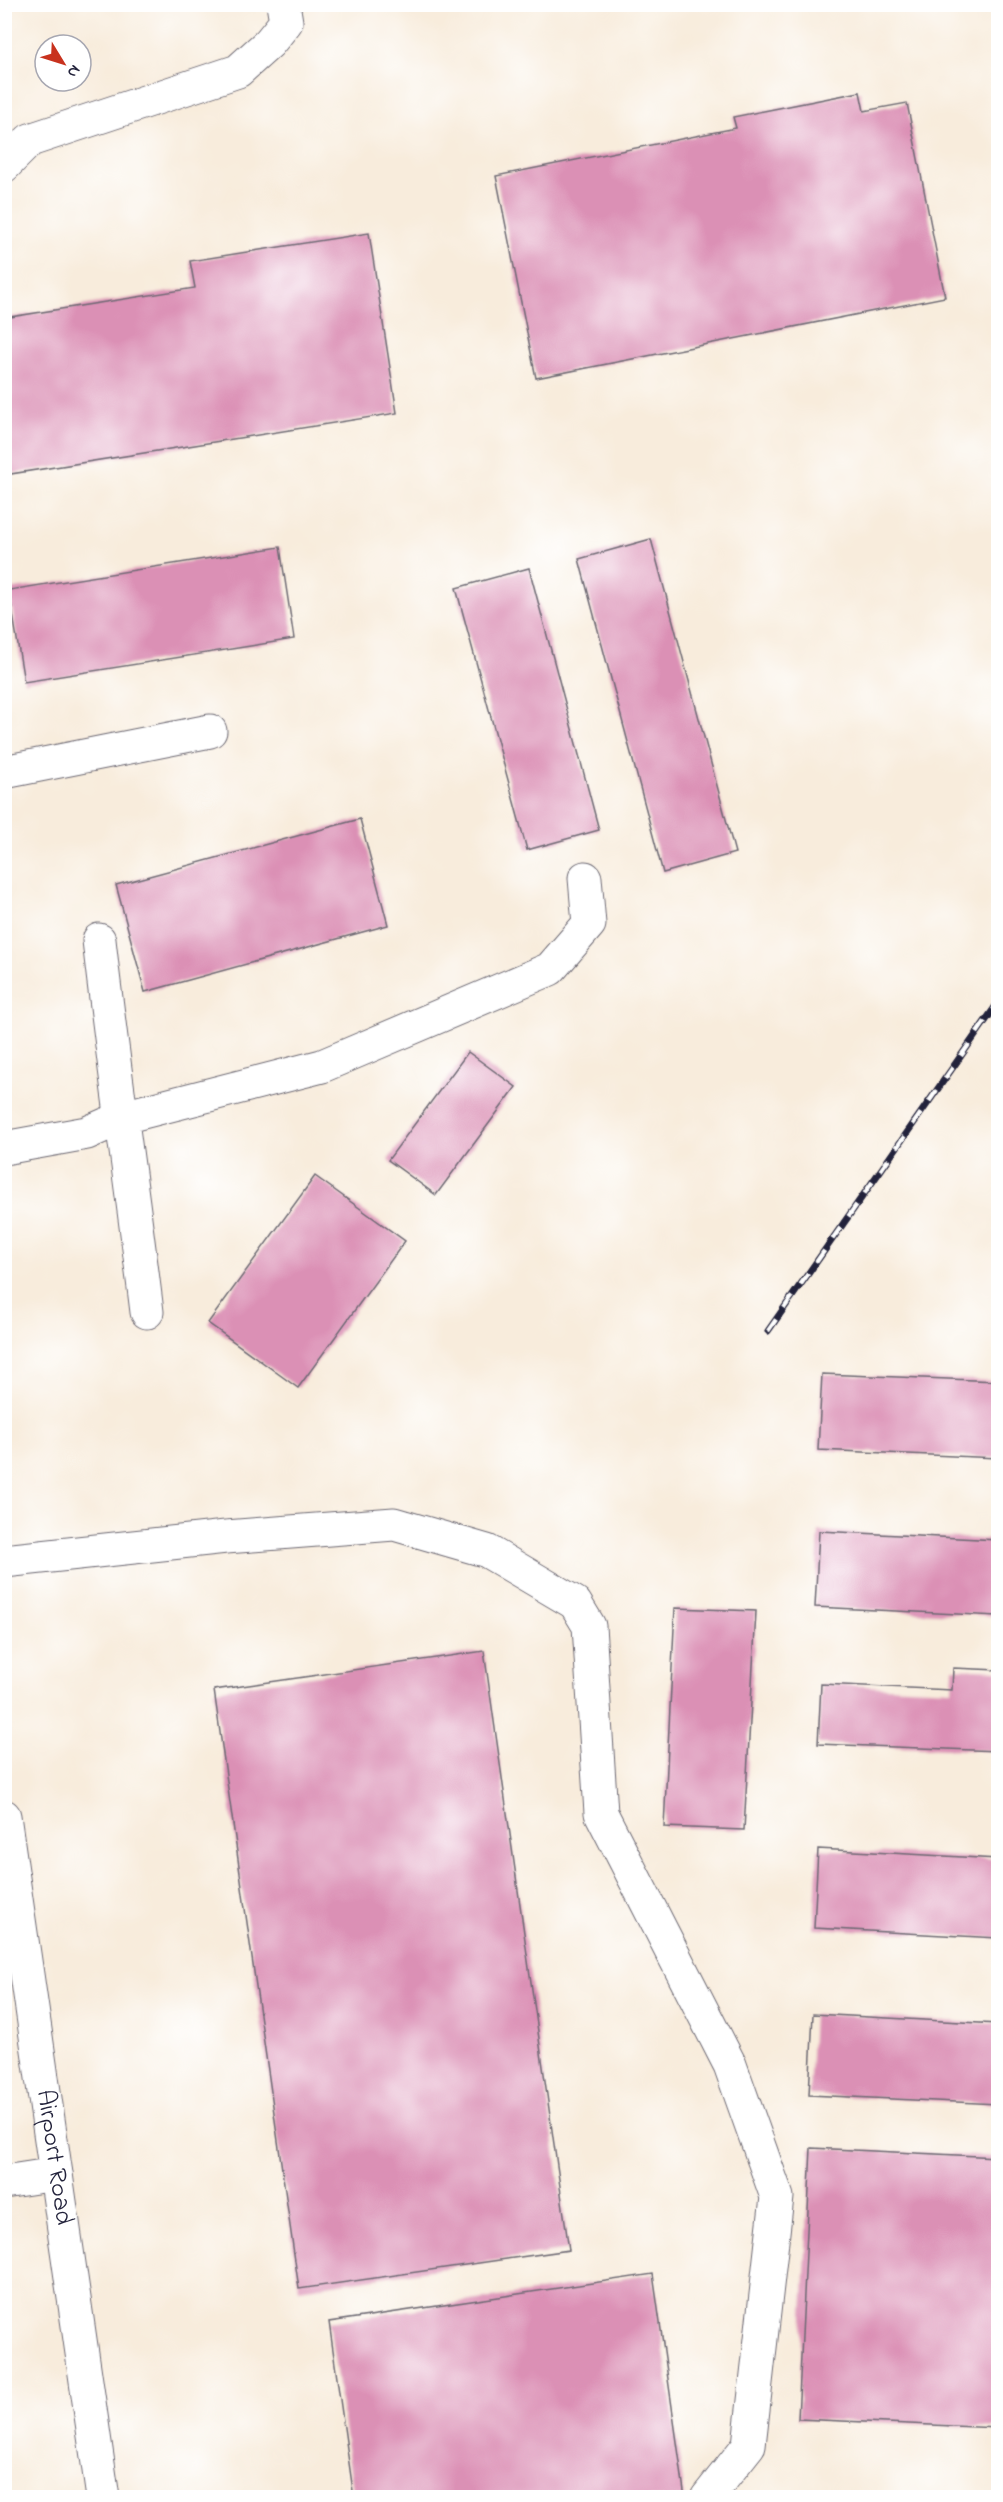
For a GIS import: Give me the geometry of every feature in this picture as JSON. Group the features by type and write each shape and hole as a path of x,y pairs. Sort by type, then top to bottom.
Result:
{"main road":[{"path":"4,166 30,140 238,71 269,42 286,22 284,4"},
{"path":"4,772 210,731"},
{"path":"4,1148 87,1133 123,1117 322,1066 550,969 589,924 585,879"},
{"path":"99,940 113,1065 123,1117 147,1312"},
{"path":"4,1561 226,1537 394,1524 488,1551 575,1603 590,1626 601,1814 730,2065 777,2197 749,2445 706,2498"},
{"name":"Airport Road","path":"4,1816 103,2498"},
{"path":"4,2182 56,2174"}],"building":[{"path":"860,92 864,111 907,103 945,297 536,378 496,176 736,128 733,117"},
{"path":"369,233 397,413 4,475 4,318 195,288 190,261"},
{"path":"651,539 735,853 663,873 579,559"},
{"path":"280,547 294,639 24,682 9,590"},
{"path":"529,568 599,830 527,850 456,588"},
{"path":"360,819 388,925 145,992 116,885"},
{"path":"468,1052 516,1087 436,1195 388,1160"},
{"path":"315,1176 405,1241 298,1388 208,1323"},
{"path":"822,1374 998,1381 998,1458 818,1450"},
{"path":"819,1531 998,1540 998,1616 815,1607"},
{"path":"675,1608 756,1611 744,1830 664,1827"},
{"path":"484,1651 569,2250 299,2289 214,1690"},
{"path":"953,1668 998,1670 998,1751 818,1744 821,1684 952,1690"},
{"path":"818,1849 998,1859 998,1938 814,1928"},
{"path":"813,2014 998,2024 998,2104 809,2095"},
{"path":"811,2148 998,2157 998,2428 798,2419"},
{"path":"653,2274 685,2498 354,2498 329,2322"}],"railway":[{"path":"768,1331 998,1003"}]}
